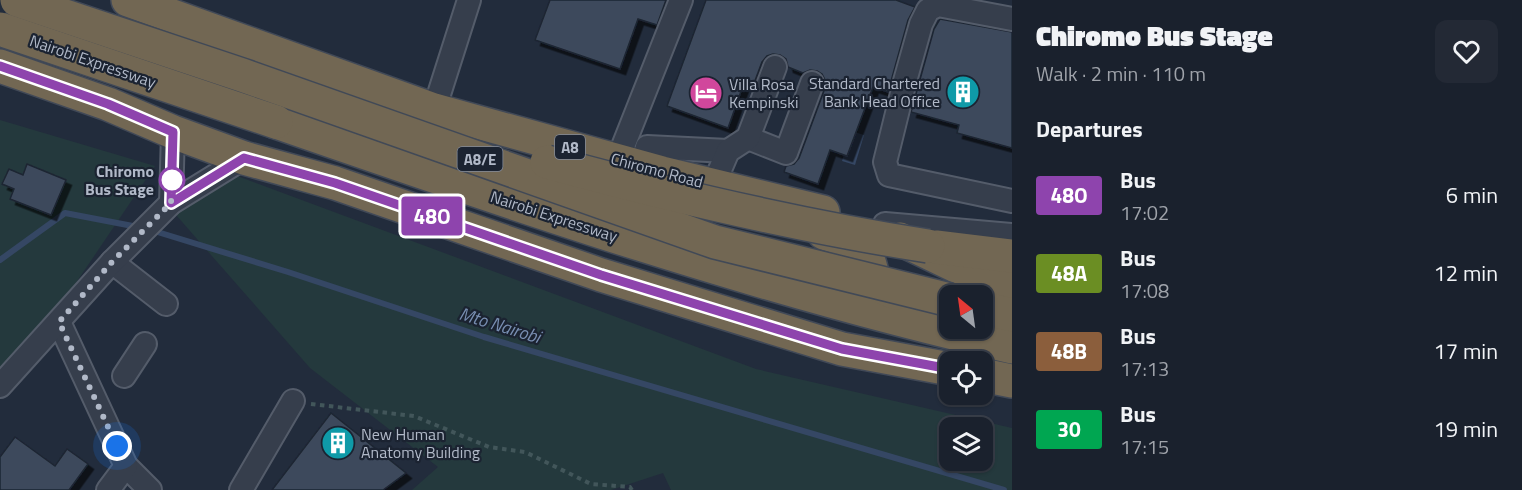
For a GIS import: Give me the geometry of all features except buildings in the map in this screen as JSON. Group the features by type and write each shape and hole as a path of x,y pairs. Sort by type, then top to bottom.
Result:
{"highway":[{"name":"Nairobi Expressway","path":"17,0 242,75 715,242 939,297"},
{"name":"Chiromo Road","path":"128,0 434,110 713,186 866,223 987,281 1012,287"},
{"name":"Nairobi Expressway","path":"0,29 484,194 698,262 909,324 1012,347"},
{"path":"0,66 108,104 173,132 244,158 335,183 601,275 842,349 939,367"},
{"path":"242,75 626,183 848,233 1012,256"},
{"path":"641,166 724,201 857,245 865,253 881,289 939,306"},
{"path":"993,311 1012,315"},
{"path":"993,322 1012,328"},
{"path":"993,377 1012,381"}],"street":[{"path":"434,110 469,0"},
{"path":"641,166 681,0"},
{"path":"1012,19 938,5 928,10 921,24 904,81 885,162 890,175 1012,201"},
{"path":"713,186 728,151 748,138 775,67"},
{"path":"748,138 786,153 812,83"},
{"path":"167,207 173,132"},
{"path":"641,166 647,147 728,151"},
{"path":"0,386 112,262 167,207 244,158"},
{"path":"866,223 1012,236"},
{"path":"112,262 166,304"},
{"path":"59,322 126,466 150,490"},
{"path":"124,376 145,344"},
{"path":"241,490 293,401"},
{"path":"108,490 126,466"}],"path":[{"path":"293,401 414,416 489,447 525,452 591,484 630,487 632,490"}],"green space":[{"path":"0,120 155,166 65,299 0,376"},
{"path":"216,168 756,369 964,417 939,417 939,471 993,471 993,424 1012,428 1012,490 671,490 663,473 611,490 412,490 438,467 310,368 176,215"}],"water":[{"path":"851,131 864,135 855,165 842,161"}],"waterway":[{"name":"Mto Nairobi","path":"0,260 65,213 138,227"},
{"name":"Mto Nairobi","path":"151,230 288,272 484,337 1004,490"}],"bus line":[{"name":"48O","path":"0,66 108,104 173,132 171,203 244,158 335,183 601,275 842,349 939,367"}],"place":[{"name":"Standard Chartered Bank Head Office","path":"963,92"},
{"name":"Villa Rosa Kempinski","path":"706,93"},
{"name":"Chiromo Bus Stage","path":"172,180"},
{"name":"New Human Anatomy Building","path":"338,443"}],"route":[{"path":"117,446 59,322 112,262 171,203 172,180"}]}
